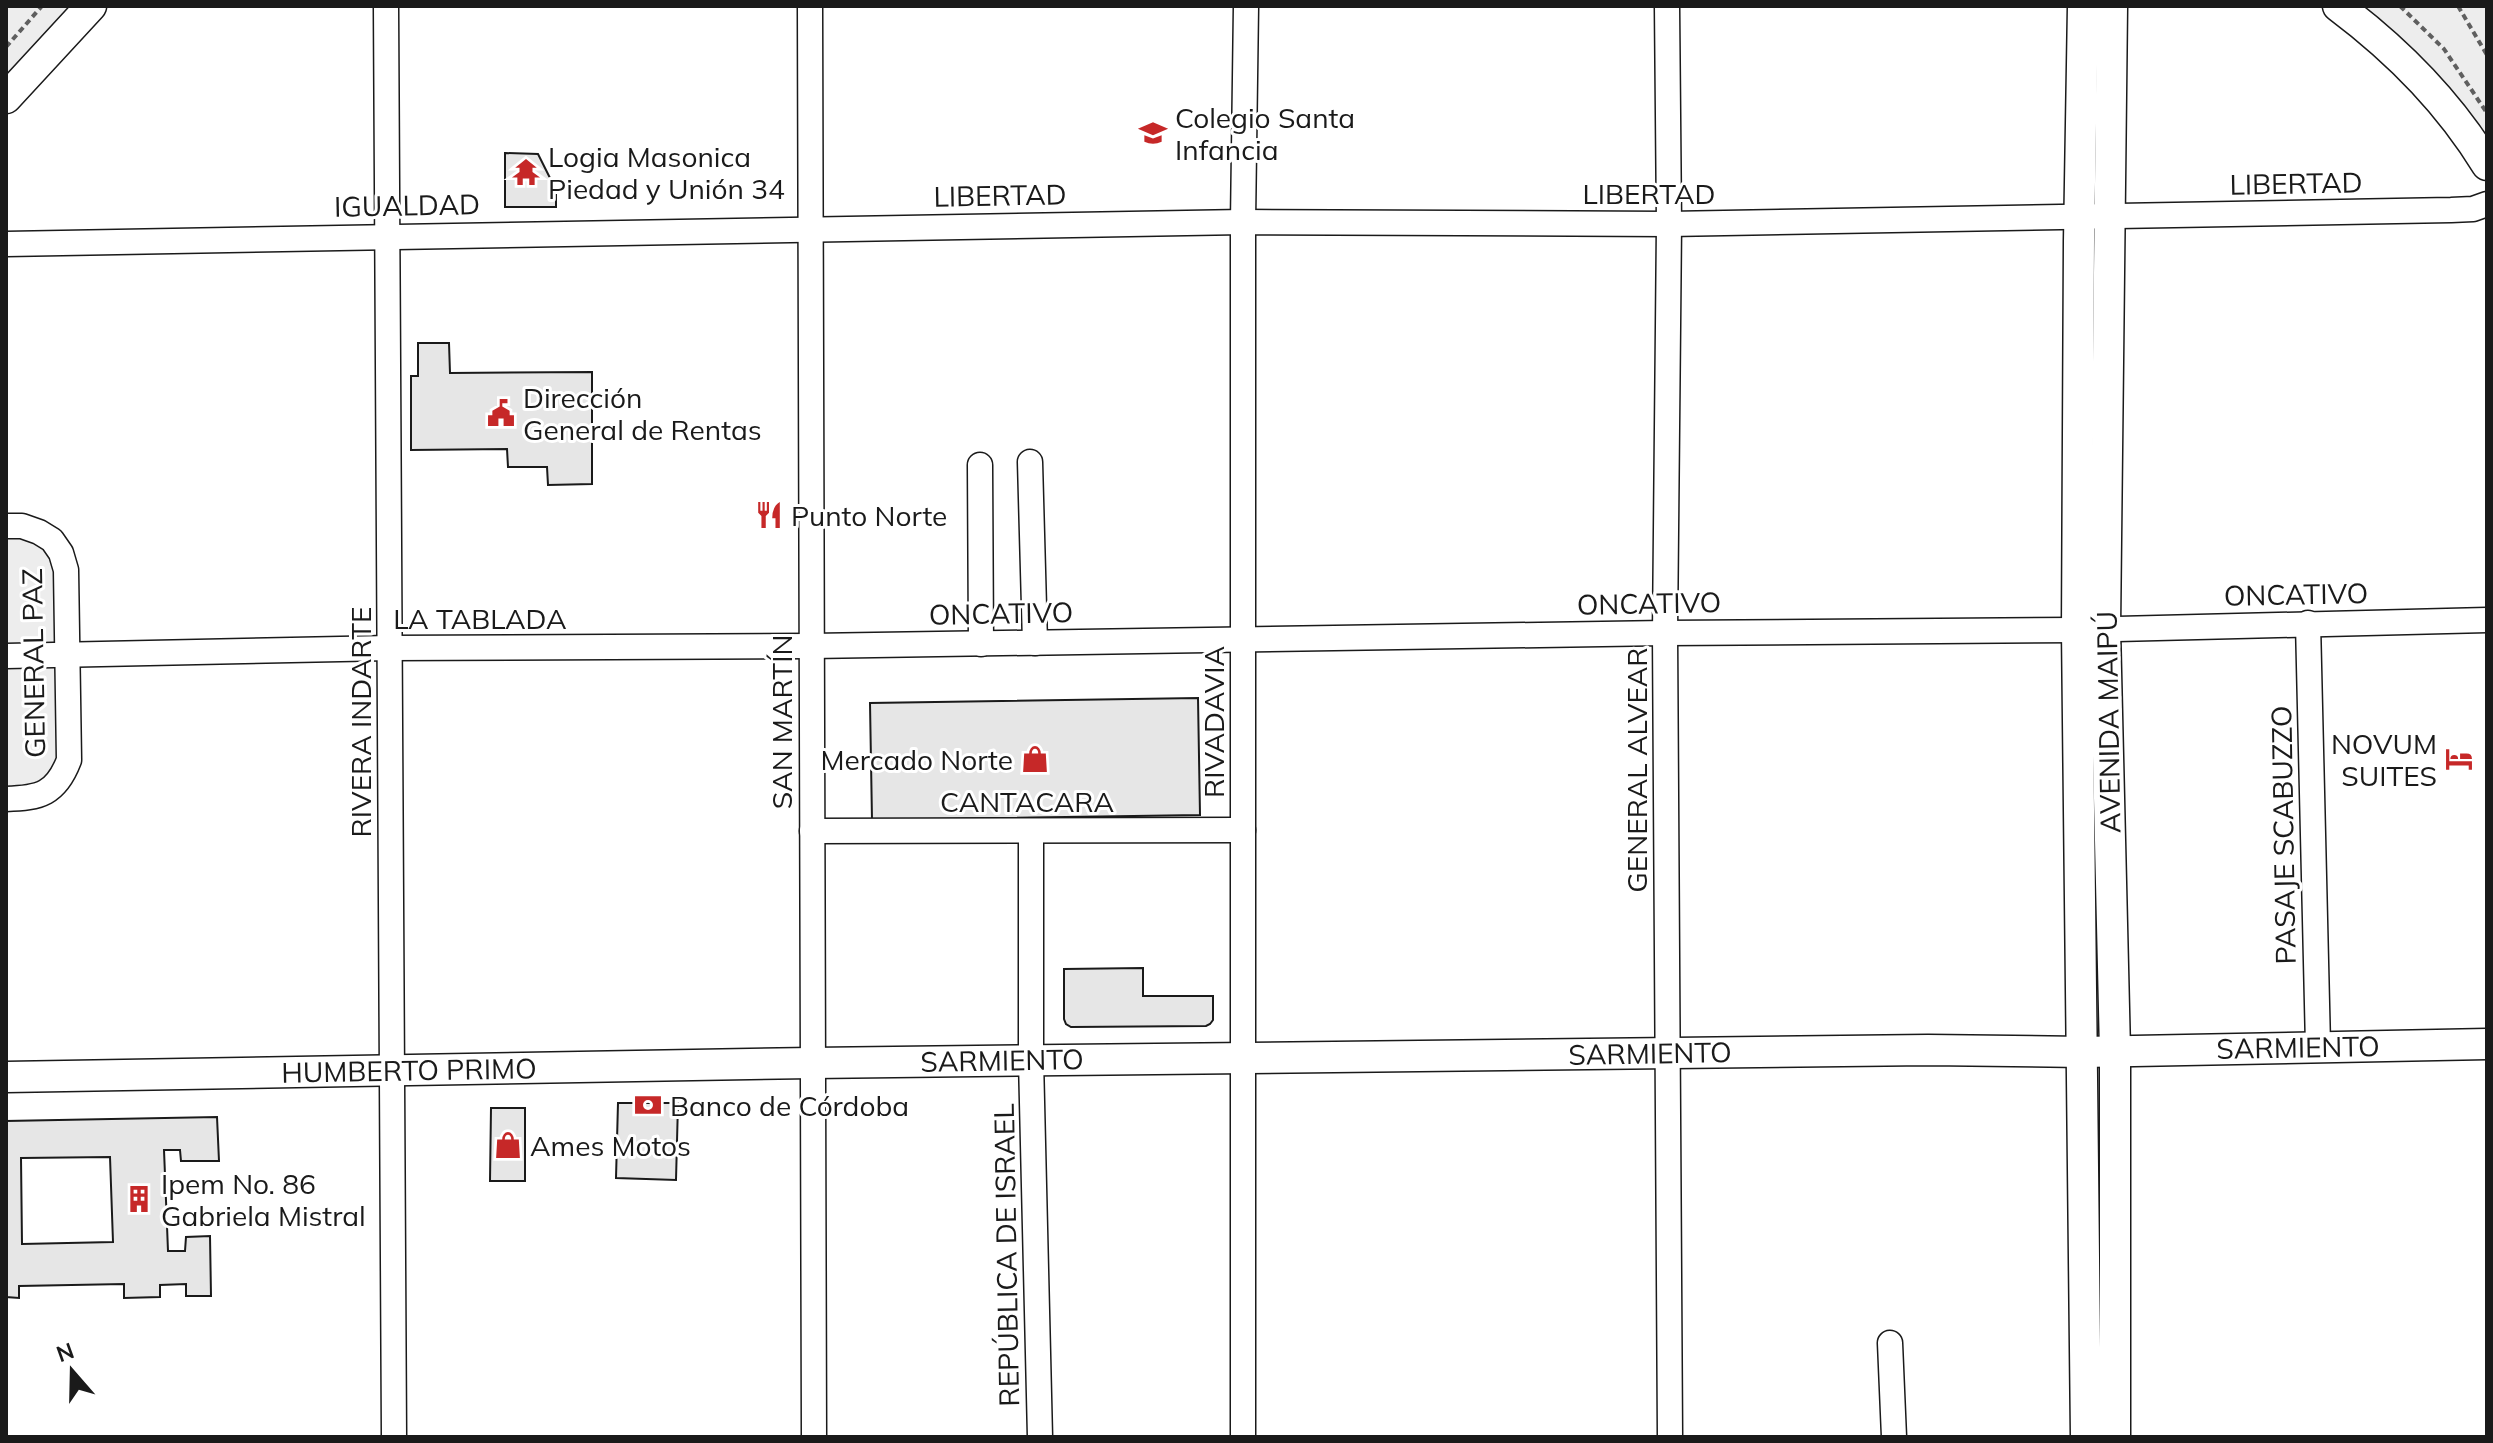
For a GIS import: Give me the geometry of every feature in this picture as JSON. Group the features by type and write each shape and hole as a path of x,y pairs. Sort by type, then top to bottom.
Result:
{"main road":[{"path":"6,98 91,6"},
{"name":"AVENIDA MAIPÚ","path":"2083,6 2094,217 2091,629 2083,1052 2086,1437"},
{"name":"AVENIDA MAIPÚ","path":"2094,217 2112,6"},
{"path":"2338,6 2405,61 2435,92 2487,165"},
{"name":"AVENIDA MAIPÚ","path":"2091,629 2115,1051 2115,1437"},
{"name":"SARMIENTO","path":"812,1063 1914,1050 2083,1052 2487,1044"},
{"name":"HUMBERTO PRIMO","path":"6,1077 812,1063"}],"street":[{"name":"RIVERA INDARTE","path":"386,6 394,1437"},
{"name":"SAN MARTÍN","path":"810,6 814,1437"},
{"name":"RIVADAVIA","path":"1243,1437 1243,222 1246,6"},
{"name":"GENERAL ALVEAR","path":"1667,6 1669,224 1665,633 1670,1437"},
{"name":"LIBERTAD","path":"809,228 1243,222 1669,224 2451,210 2473,209 2487,204"},
{"name":"IGUALDAD","path":"6,244 809,228"},
{"path":"1030,462 1035,643"},
{"path":"980,465 981,644"},
{"name":"GENERAL PAZ","path":"6,526 22,526 39,532 52,540 61,553 66,570 69,655 69,760 56,785 46,793 30,798 6,799"},
{"name":"ONCATIVO","path":"811,646 2091,629 2487,620"},
{"name":"PASAJE SCABUZZO","path":"2308,623 2318,1046"},
{"name":"LA TABLADA","path":"6,656 390,648 811,646"},
{"name":"CANTACARA","path":"812,831 1243,830"},
{"name":"REPÚBLICA DE ISRAEL","path":"1031,831 1031,1060 1040,1437"},
{"path":"1890,1343 1894,1437"}],"path":[{"path":"6,47 42,6"},
{"path":"2400,6 2444,49 2487,113"},
{"path":"2458,6 2487,55"}],"shaded area":[{"path":"6,6 91,6 6,98"},
{"path":"2338,6 2487,6 2487,165"},
{"path":"6,527 61,553 63,774 6,799"}],"building":[{"name":"Logia Masonica Piedad y Unión 34","path":"505,153 538,154 556,190 556,207 505,207"},
{"name":"Dirección General de Rentas","path":"418,343 449,343 450,373 592,372 592,484 548,485 547,467 508,467 507,449 411,450 411,376 418,376"},
{"name":"Mercado Norte","path":"1198,698 1200,815 872,820 870,703"},
{"path":"1143,968 1143,996 1213,996 1213,1020 1210,1024 1071,1027 1066,1024 1064,969"},
{"path":"618,1103 678,1103 676,1180 616,1178"},
{"name":"Ames Motos","path":"491,1108 525,1108 525,1181 490,1181"},
{"name":"Ipem No. 86 Gabriela Mistral","path":"217,1117 219,1161 181,1161 180,1150 164,1150 168,1251 185,1251 186,1237 210,1236 211,1296 186,1296 186,1284 160,1285 160,1297 124,1298 124,1284 19,1286 19,1298 6,1297 6,1121","holes":["110,1157 113,1242 22,1244 21,1158"]}],"place":[{"name":"Colegio Santa Infancia","path":"1153,133"},
{"name":"Logia Masonica Piedad y Unión 34","path":"526,172"},
{"name":"Dirección General de Rentas","path":"501,413"},
{"name":"Punto Norte","path":"769,515"},
{"name":"Mercado Norte","path":"1035,759"},
{"name":"NOVUM SUITES","path":"2459,759"},
{"name":"Banco de Córdoba","path":"648,1105"},
{"name":"Ames Motos","path":"508,1145"},
{"name":"Ipem No. 86 Gabriela Mistral","path":"139,1199"}]}
